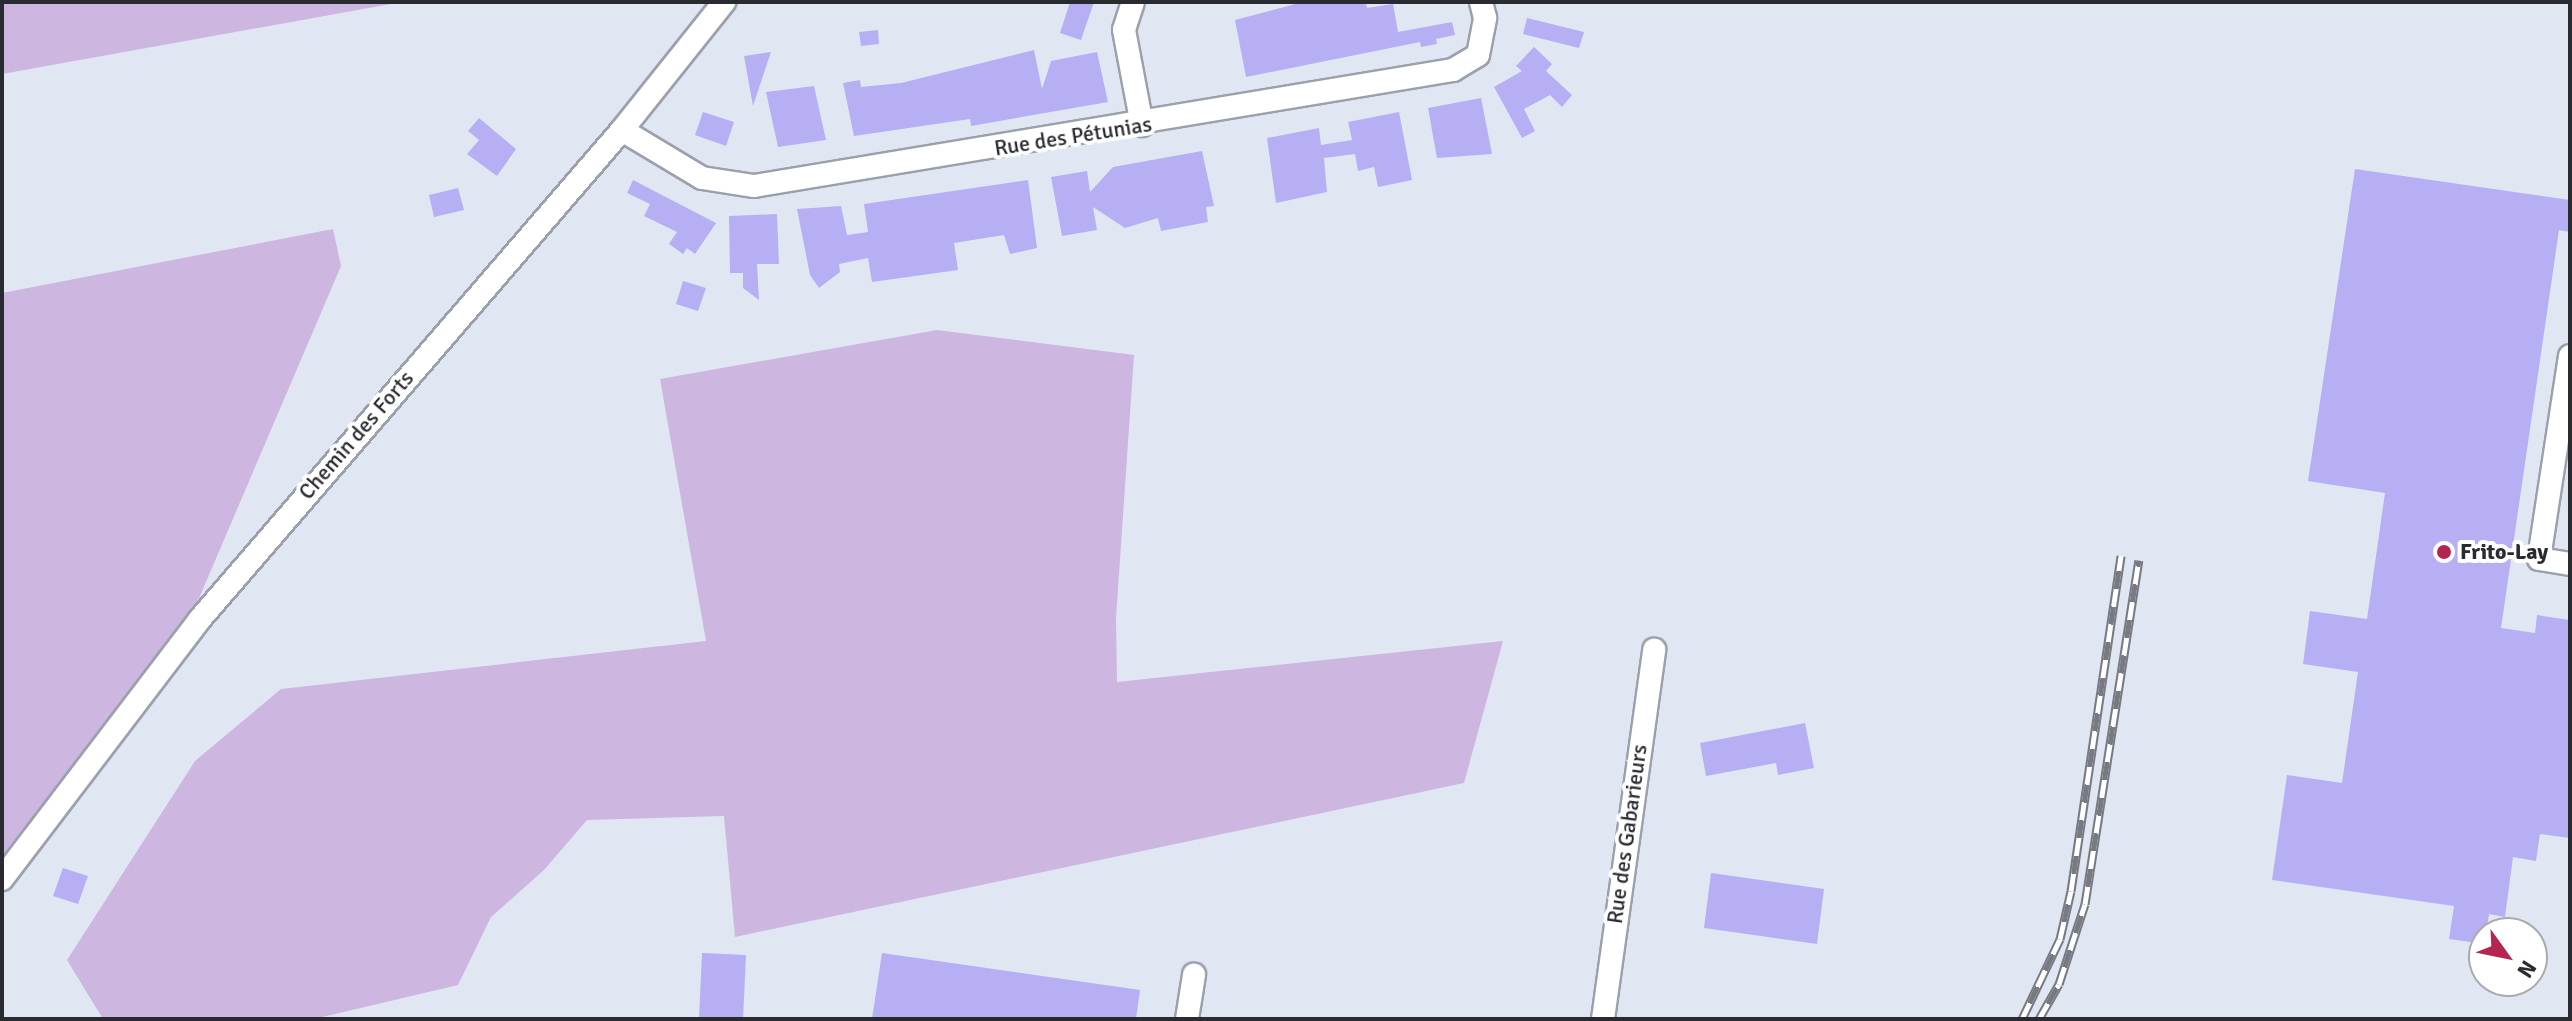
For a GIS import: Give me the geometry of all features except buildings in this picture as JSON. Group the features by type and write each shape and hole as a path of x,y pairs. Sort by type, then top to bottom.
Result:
{"street":[{"name":"Chemin des Forts","path":"2,879 200,619 622,130 724,2"},
{"path":"1133,2 1124,30 1142,125"},
{"name":"Rue des Pétunias","path":"622,130 702,178 754,186 1142,125 1466,65 1478,55 1483,37 1481,2"},
{"path":"2570,356 2539,559 2570,564"},
{"name":"Rue des Gabarieurs","path":"1603,1019 1654,650"},
{"path":"1187,1019 1194,975"}],"shaded area":[{"path":"2,2 402,2 2,74"},
{"path":"333,229 341,266 194,610 2,862 2,293"},
{"path":"937,330 1134,355 1116,618 1117,682 1503,641 1464,783 735,937 724,816 587,820 544,870 491,917 458,985 314,1019 103,1019 67,960 195,761 281,689 706,641 660,379"}],"railway":[{"path":"2022,1019 2060,939 2071,891 2121,556"},
{"path":"2039,1019 2059,984 2085,904 2139,560"}],"place":[{"name":"Frito-Lay","path":"2444,552"}]}
